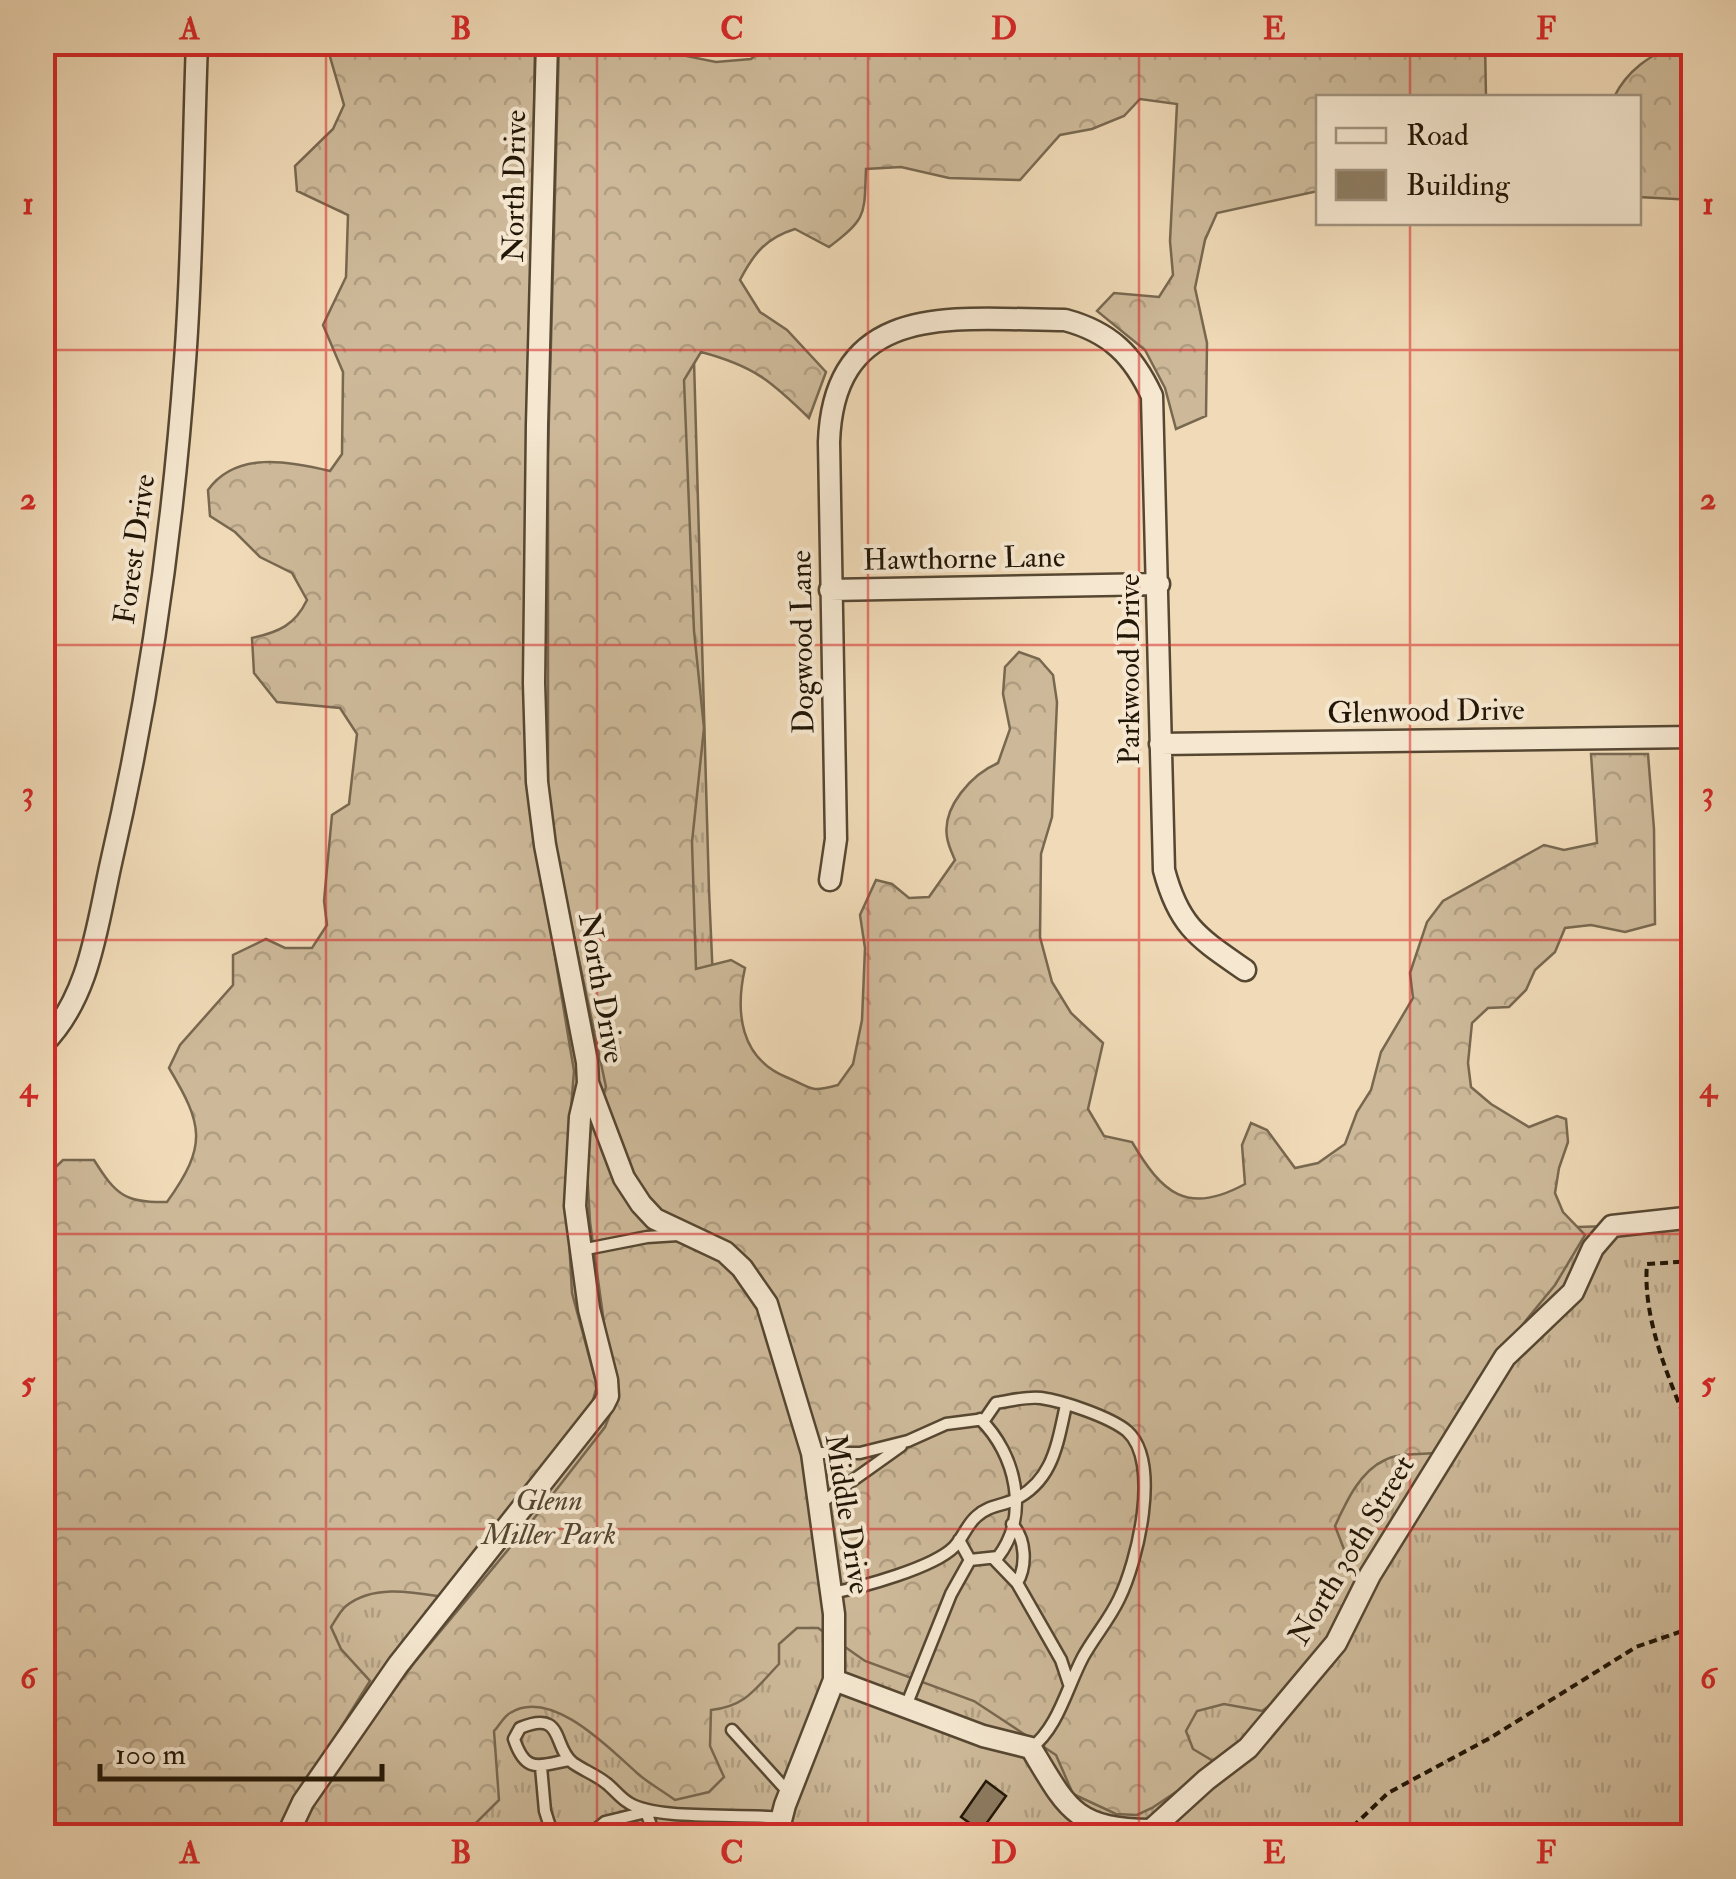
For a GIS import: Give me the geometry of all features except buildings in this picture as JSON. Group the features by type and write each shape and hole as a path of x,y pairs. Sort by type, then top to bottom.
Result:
{"street":[{"name":"Forest Drive","path":"42,1045 72,1006 87,969 124,808 149,659 169,525 185,356 196,42"},
{"name":"North Drive","path":"287,1836 303,1802 398,1666 604,1404 608,1380 589,1309 575,1206 587,1062 536,782 537,424 547,42"},
{"name":"Dogwood Lane","path":"830,880 836,839 828,442 832,403 840,382 861,352 882,336 907,325 1065,320 1100,332 1119,344"},
{"name":"Parkwood Drive","path":"1119,344 1142,376 1155,411 1164,870 1170,896 1193,934 1245,970"},
{"name":"Hawthorne Lane","path":"830,590 1158,584"},
{"name":"Glenwood Drive","path":"1160,744 1694,737"},
{"name":"Middle Drive","path":"588,1083 614,1154 641,1204 655,1219 725,1252 752,1280 766,1304 812,1453 832,1593 834,1680 779,1827"},
{"name":"North 30th Street","path":"1030,1748 1055,1788 1080,1817 1119,1829 1151,1830 1248,1748 1336,1644 1370,1575 1505,1356 1573,1292 1593,1248 1612,1226 1694,1218"},
{"path":"834,1680 982,1736 1030,1748"}],"lane":[{"path":"580,1250 646,1237 689,1235"},
{"path":"812,1453 860,1453 908,1441 946,1424 985,1418 996,1403 1040,1398 1090,1412 1128,1432 1141,1457 1145,1496 1140,1535 1120,1598 1069,1684 1047,1736 1030,1748"},
{"path":"832,1593 875,1583 933,1560 954,1548 974,1517 1018,1497 1043,1479 1060,1442 1066,1405"},
{"path":"970,1560 994,1558 1007,1545 1018,1497 1006,1455 980,1419"},
{"path":"821,1503 908,1441"},
{"path":"1012,1524 1023,1543 1018,1583"},
{"path":"959,1540 970,1560"},
{"path":"994,1558 1018,1583 1061,1660 1069,1684"},
{"path":"905,1707 950,1594 970,1560"},
{"path":"569,1760 541,1767 528,1764 514,1739 520,1728 532,1723 559,1733 569,1760 646,1812 655,1836"},
{"path":"732,1730 790,1794"},
{"path":"541,1767 545,1811 553,1836"},
{"path":"588,1836 605,1822 646,1812 747,1813 779,1827"}],"path":[{"path":"1694,1261 1647,1264 1645,1291 1670,1380 1694,1442"},
{"path":"1343,1836 1388,1792 1490,1738 1636,1647 1694,1627"}],"green space":[{"path":"772,42 1485,43 1486,95 1316,95 1316,191 1217,213 1205,240 1195,288 1207,343 1206,416 1176,429 1165,388 1145,350 1097,311 1114,293 1159,297 1173,275 1170,241 1177,104 1140,99 1124,116 1092,129 1060,135 1020,180 949,178 901,167 866,169 861,214 842,237 829,247 795,229 776,237 756,254 740,280 760,312 787,330 826,372 809,418 761,376 719,357 701,352 684,380 694,631 704,728 692,842 696,969 731,960 745,968 741,1017 750,1046 759,1058 771,1069 811,1088 838,1085 853,1064 862,1020 865,948 860,915 876,880 892,884 909,898 929,897 955,860 947,826 954,803 969,783 998,763 1010,729 1003,694 1005,667 1019,652 1039,659 1053,675 1057,702 1052,817 1041,854 1040,937 1052,982 1071,1013 1103,1043 1088,1109 1104,1136 1132,1142 1166,1186 1178,1194 1207,1198 1245,1184 1242,1145 1251,1123 1267,1130 1295,1168 1318,1163 1345,1144 1357,1112 1371,1090 1381,1052 1413,998 1410,973 1427,922 1443,901 1544,845 1564,850 1597,843 1591,754 1648,754 1655,924 1625,932 1591,925 1565,928 1555,952 1535,970 1526,990 1509,1007 1488,1008 1472,1023 1468,1063 1471,1087 1529,1127 1557,1116 1566,1119 1568,1142 1555,1193 1563,1212 1585,1235 1555,1285 1478,1379 1434,1453 1390,1458 1376,1465 1355,1488 1335,1526 1357,1583 1306,1669 1262,1711 1224,1704 1197,1711 1186,1731 1193,1749 1213,1761 1194,1780 1137,1815 1116,1814 1073,1794 1056,1755 974,1701 865,1661 818,1628 797,1628 779,1644 779,1664 756,1688 733,1705 711,1710 710,1746 724,1777 709,1792 675,1800 578,1724 543,1708 526,1707 508,1714 494,1731 499,1800 463,1836 297,1836 326,1783 414,1663 605,1427 615,1402 590,1222 587,1171 589,1136 606,1087 548,814 548,455 559,43 678,43 686,56 716,62 751,59"},
{"path":"326,43 535,43 525,692 528,794 574,1071 568,1146 572,1293 597,1386 590,1410 443,1597 381,1592 357,1599 340,1613 331,1627 341,1649 370,1681 300,1793 279,1836 43,1836 43,1179 63,1160 94,1160 123,1194 141,1201 167,1202 189,1165 196,1135 189,1105 169,1068 180,1045 233,985 233,955 266,939 285,948 312,948 327,925 324,901 332,815 349,804 357,734 340,708 277,702 254,673 252,638 285,626 307,600 292,573 260,557 235,532 210,516 208,490 233,469 248,464 280,462 330,471 342,454 343,372 323,325 346,277 348,215 297,191 295,166 333,129 344,105"},
{"name":"Glenn Miller Park","path":"364,43 685,43 709,890 725,1252 1612,1226 1693,1217 1693,1836 43,1836 42,1252 374,1250"},
{"path":"1676,43 1693,43 1693,200 1641,197 1641,95 1615,95 1626,79"}]}
